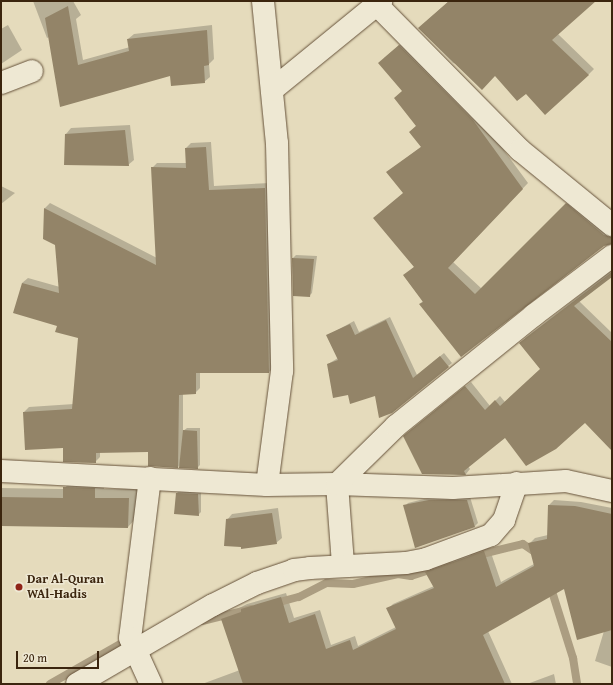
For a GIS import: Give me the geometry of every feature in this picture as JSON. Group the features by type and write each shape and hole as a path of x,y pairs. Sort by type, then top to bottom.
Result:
{"street":[{"path":"263,1 272,90 279,189 282,371 267,485"},
{"path":"272,90 379,3 520,150 612,226"},
{"path":"1,83 32,71"},
{"path":"343,564 337,484 396,426 534,315 612,256"},
{"path":"1,471 267,485 337,484 453,488 566,481 612,490"},
{"path":"150,478 130,638 134,652 152,684"},
{"path":"77,684 213,605 257,583 294,570 343,564 406,563 426,559 491,535 504,520 517,483"}],"building":[{"path":"449,1 596,1 552,40 589,75 545,115 526,94 517,101 495,76 482,90 418,28"},
{"path":"68,6 78,65 129,51 127,39 207,30 209,65 204,66 205,83 171,86 170,76 60,107 45,18"},
{"path":"399,45 473,120 523,189 448,268 475,294 566,203 604,235 612,237 612,244 604,246 461,357 419,304 423,302 403,275 414,267 373,218 403,193 386,172 421,147 409,132 416,126 394,98 402,91 378,63"},
{"path":"125,130 129,166 64,165 65,134"},
{"path":"206,147 209,190 265,188 269,373 196,373 196,394 179,395 178,468 148,466 148,452 96,453 96,463 63,462 63,448 25,450 23,412 72,409 78,338 55,332 57,326 13,313 22,283 59,293 55,245 43,239 44,208 156,265 151,167 186,168 185,148"},
{"path":"292,258 314,259 310,297 293,296"},
{"path":"612,272 612,277 574,306 612,342 612,451 585,423 556,449 526,466 505,438 464,471 466,475 422,474 403,436 465,386 485,410 495,400 500,406 540,369 519,343"},
{"path":"386,320 413,378 440,356 449,367 392,413 379,418 375,396 350,404 348,395 333,398 327,364 338,360 326,335 350,324 355,335"},
{"path":"183,430 197,431 198,469 179,468"},
{"path":"63,487 95,488 95,498 129,498 128,528 1,526 1,497 63,498"},
{"path":"176,493 198,494 199,516 174,514"},
{"path":"429,500 467,500 475,527 415,548 403,505"},
{"path":"548,505 575,506 612,514 612,630 577,640 564,589 483,635 505,684 243,684 221,619 241,612 241,609 281,597 289,623 315,614 326,649 350,640 353,650 396,629 386,608 434,588 425,572 484,551 496,587 534,566 528,543 547,539"},
{"path":"272,513 277,544 241,549 241,547 224,546 226,519"}],"waterway":[{"path":"474,556 523,544 538,554"},
{"path":"272,604 299,597 327,583 353,584 398,574 411,576 448,564"},
{"path":"550,585 573,658 577,684"},
{"path":"202,621 251,609"},
{"path":"50,684 129,639"}],"place":[{"name":"Dar Al-Quran WAl-Hadis","path":"19,587"}]}
